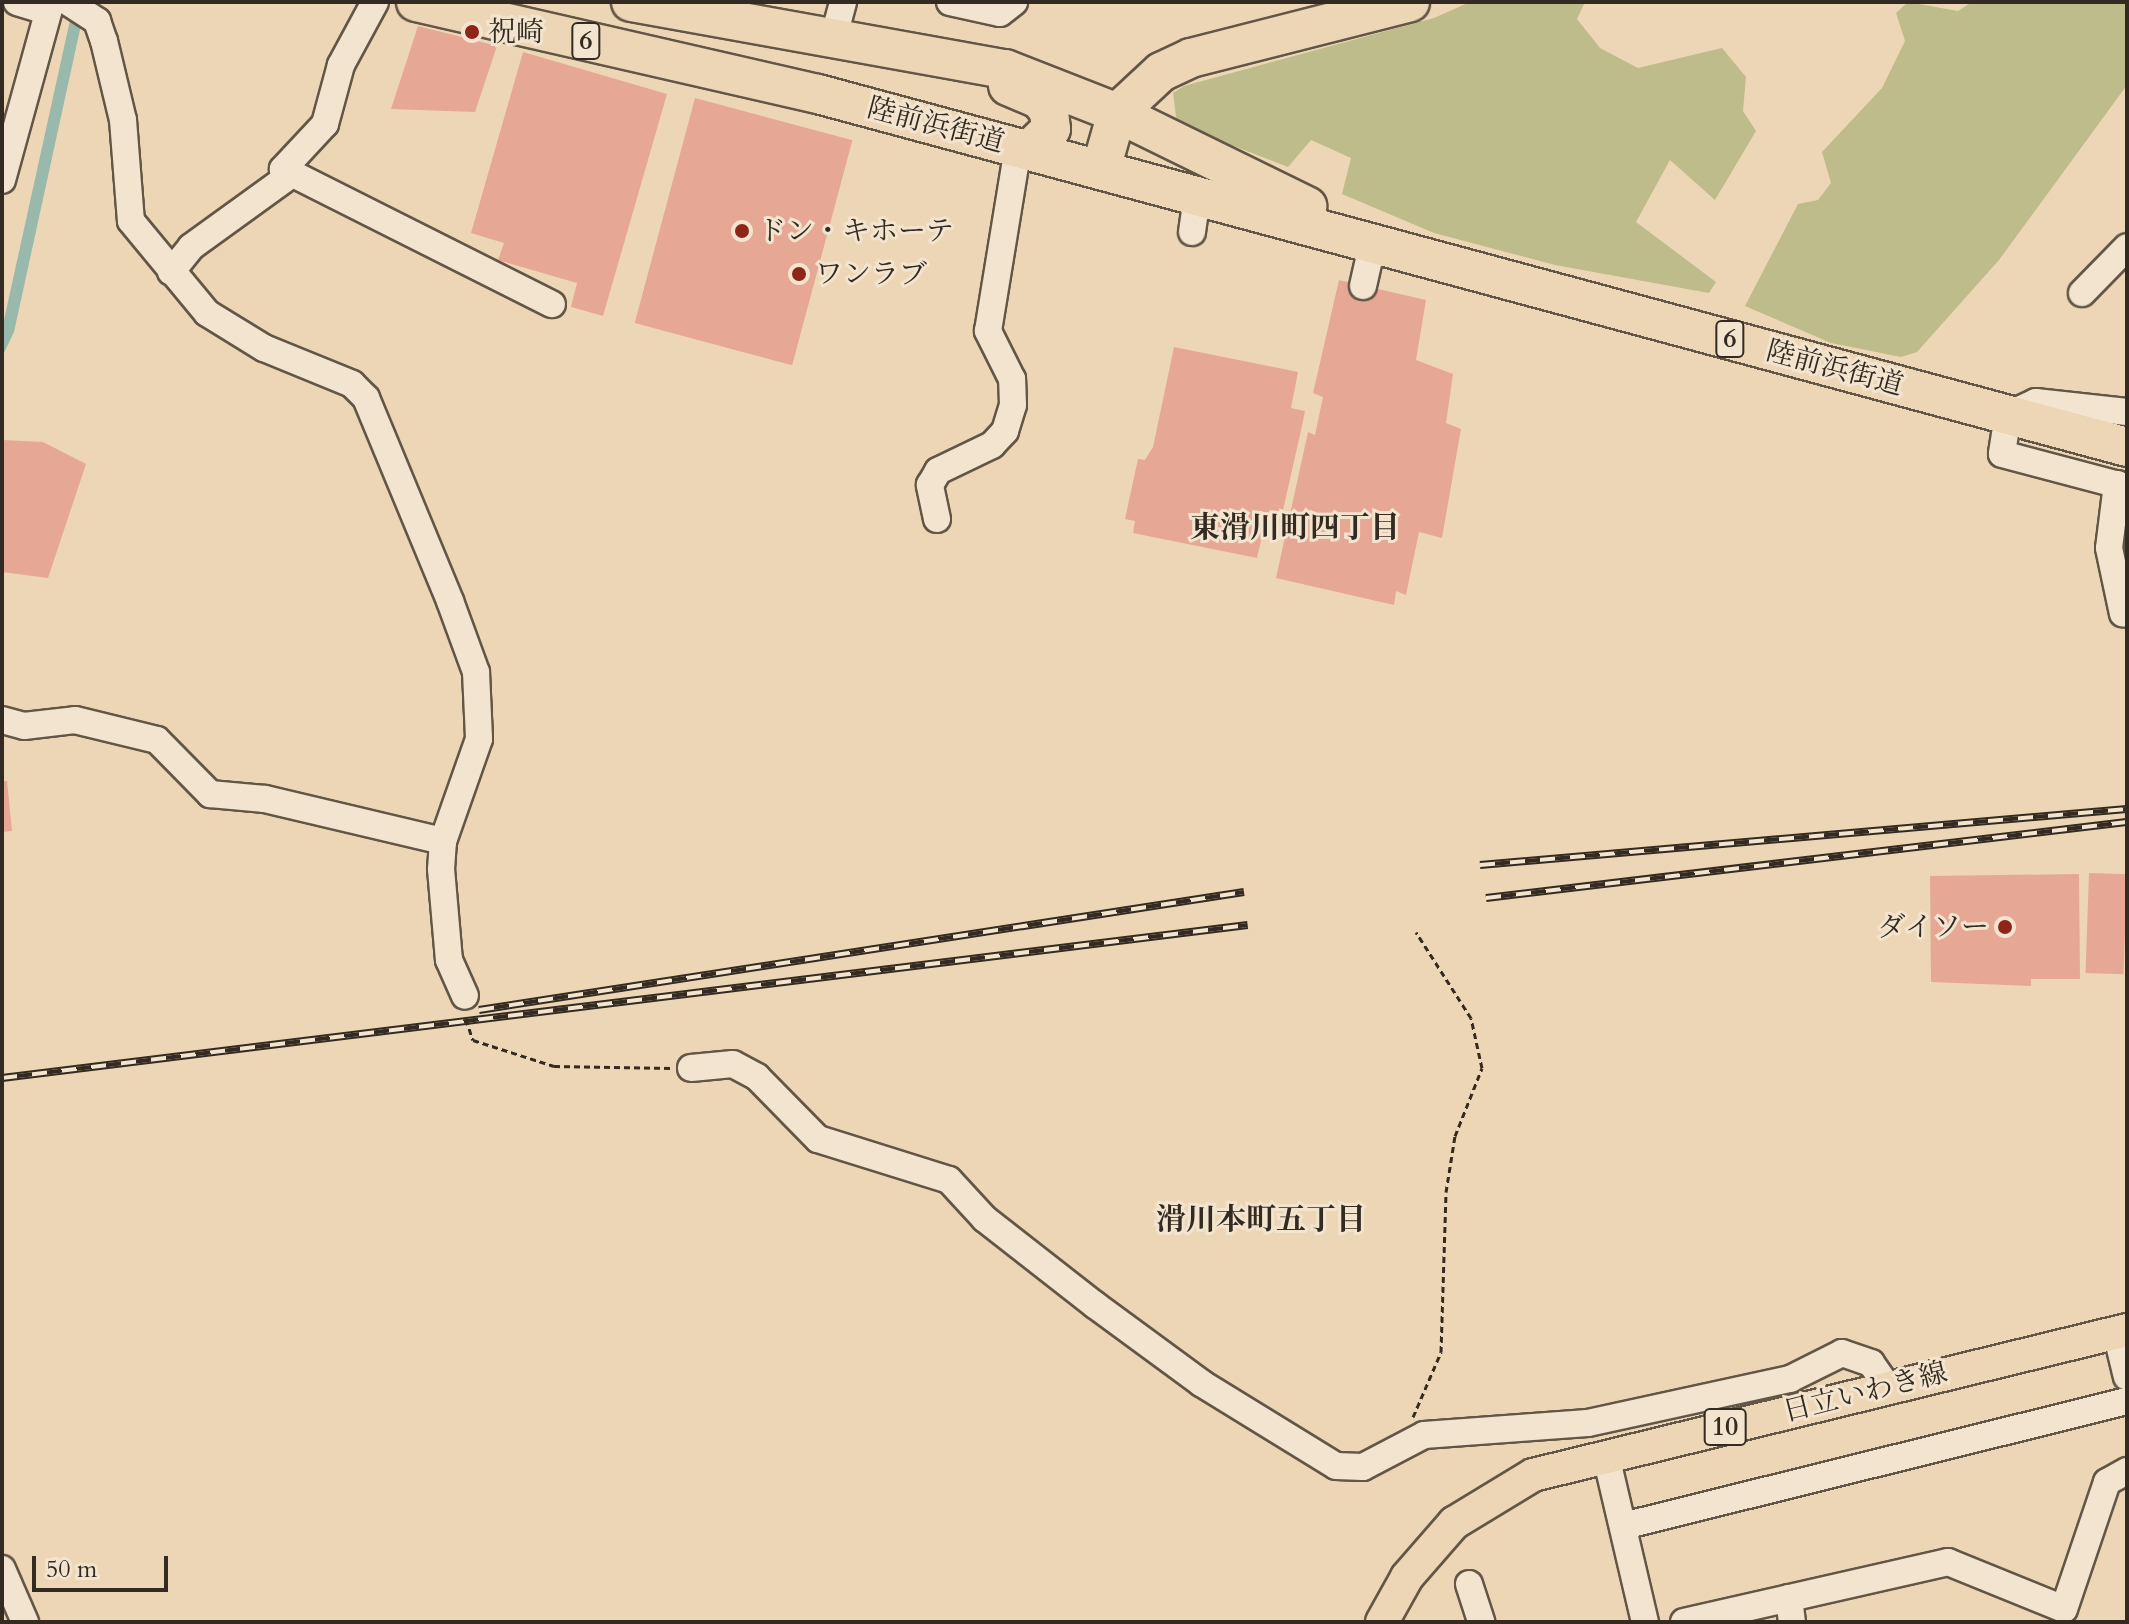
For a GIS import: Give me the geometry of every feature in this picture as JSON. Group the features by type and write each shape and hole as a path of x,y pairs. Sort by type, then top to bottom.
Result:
{"highway":[{"name":"陸前浜街道","path":"416,2 818,94 1197,195 1372,246 1451,263 2127,447"},
{"path":"1101,169 1117,113 1149,80 1191,58 1410,2"},
{"name":"陸前浜街道","path":"652,4 839,19 950,55 1005,69 1117,113 1279,195 1451,263"},
{"path":"652,4 663,31 675,48 741,68 755,82"},
{"path":"818,94 839,19"},
{"path":"950,55 977,76 1039,99 1049,111 1051,129 1024,148"}],"main road":[{"name":"日立いわき線","path":"1382,1622 1424,1555 1481,1501 1533,1475 2122,1331"}],"street":[{"path":"17,2 55,5 97,21 123,120 131,221 207,313 264,348 352,384 366,398 476,672 479,739 443,841 442,919 449,960 465,996"},
{"path":"375,2 341,65 325,124 283,169 552,304"},
{"path":"950,2 1000,13 1014,2"},
{"path":"2,180 55,5"},
{"path":"937,519 930,485 938,471 992,445 1005,431 1013,405 1008,345 988,331 1024,148"},
{"path":"171,272 191,247 292,174"},
{"path":"1192,232 1197,195"},
{"path":"1363,286 1372,246"},
{"path":"2082,293 2127,247"},
{"path":"2123,614 2109,548 2122,485 2002,454 2008,415 2036,402 2127,412"},
{"path":"2,720 24,726 75,720 157,740 210,794 265,799 443,841"},
{"path":"691,1068 733,1064 757,1077 818,1139 949,1180 985,1219 1095,1305 1201,1383 1336,1466 1363,1467 1424,1435 1604,1419 1790,1379 1842,1353 1871,1363 1887,1386"},
{"path":"2122,1331 2127,1377"},
{"path":"1623,1526 2127,1401"},
{"path":"1606,1456 1645,1622"},
{"path":"1684,1622 1790,1610 1948,1562 2061,1615 2107,1482 2127,1471"},
{"path":"2,1569 25,1622"},
{"path":"1469,1584 1481,1622"}],"path":[{"path":"1400,1446 1441,1352 1446,1192 1455,1136 1482,1068 1471,1018 1416,932"},
{"path":"465,996 473,1040 504,1053 554,1066 691,1068"}],"shaded area":[{"path":"74,2 86,2 14,332 2,357 2,329"},
{"path":"1470,2 1585,2 1577,19 1600,48 1638,68 1722,48 1746,77 1743,111 1756,131 1715,200 1670,160 1636,222 1716,282 1709,293 1555,265 1434,233 1342,194 1351,158 1311,140 1288,167 1177,124 1173,93 1184,86 1434,18"},
{"path":"1908,2 1958,11 1972,2 2127,2 2127,85 1999,260 1917,352 1901,357 1831,343 1745,306 1798,204 1818,200 1831,183 1822,152 1882,88 1905,41 1896,13"}],"building":[{"path":"418,26 497,46 475,112 391,109"},
{"path":"523,52 667,94 603,316 571,307 577,283 498,260 504,243 471,233"},
{"name":"ドン・キホーテ","path":"695,98 852,140 792,365 635,323"},
{"path":"1339,280 1426,300 1416,360 1453,374 1446,423 1461,429 1442,538 1419,532 1406,595 1396,591 1394,605 1276,578 1308,432 1315,435 1323,397 1313,393"},
{"path":"1174,347 1298,372 1291,408 1305,411 1302,426 1279,528 1265,524 1257,558 1133,533 1135,521 1125,519 1138,459 1145,460 1153,447"},
{"path":"3,440 43,442 86,464 48,578 2,572"},
{"path":"2,781 7,781 12,831 2,832"},
{"path":"2089,873 2127,874 2123,974 2086,973"},
{"name":"ダイソー","path":"2079,874 2080,979 2031,979 2031,986 1931,982 1930,876"}],"railway":[{"path":"1480,865 2127,809"},
{"path":"1486,898 2127,822"},
{"path":"479,1010 1244,892"},
{"path":"2,1078 1248,925"}],"place":[{"name":"祝崎","path":"472,32"},
{"name":"ドン・キホーテ","path":"742,231"},
{"name":"ワンラブ","path":"799,274"},
{"name":"ダイソー","path":"2005,927"}],"district":[{"name":"東滑川町四丁目","path":"1295,528"},
{"name":"滑川本町五丁目","path":"1261,1220"}]}
